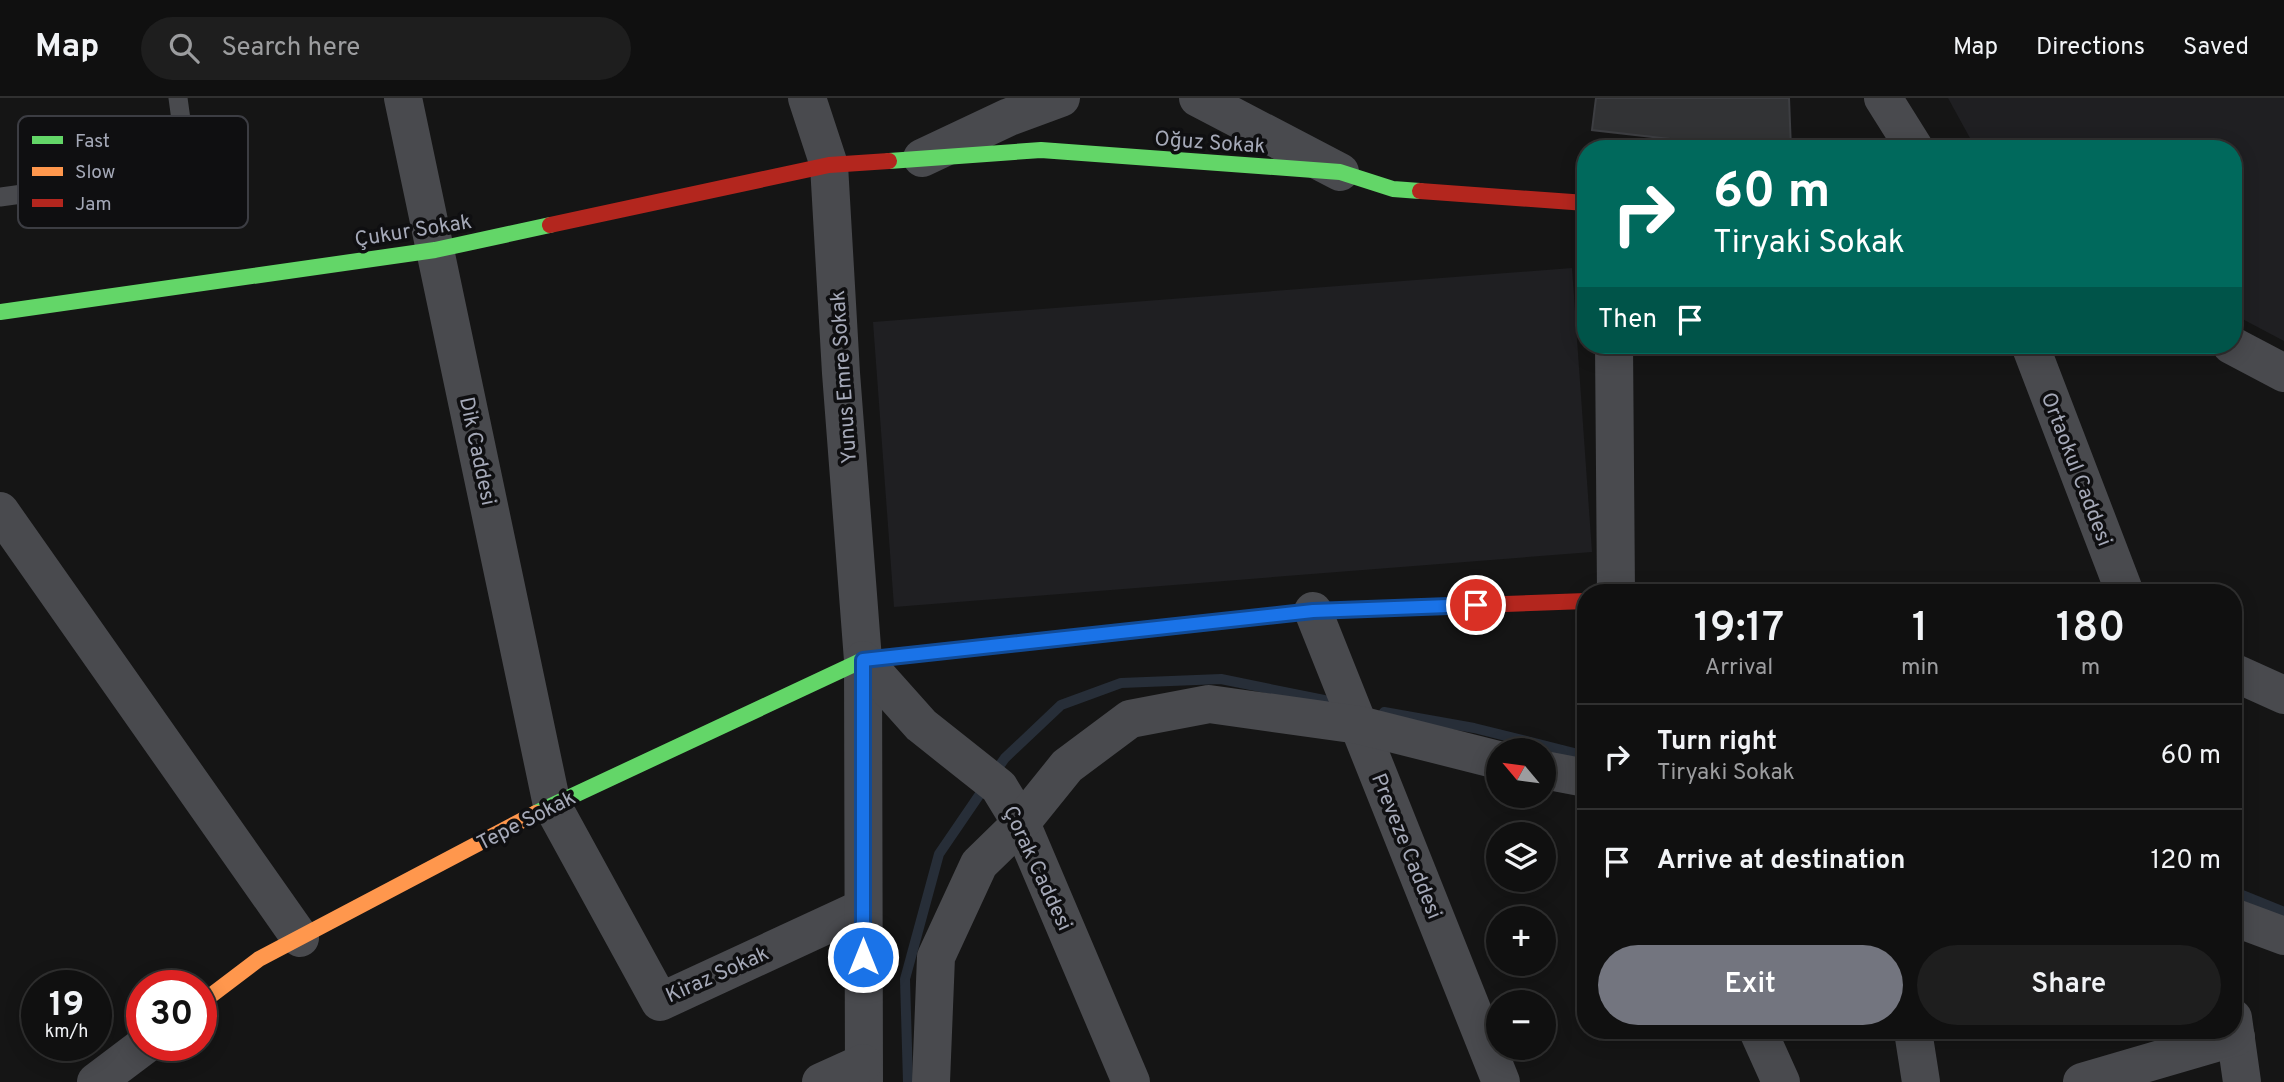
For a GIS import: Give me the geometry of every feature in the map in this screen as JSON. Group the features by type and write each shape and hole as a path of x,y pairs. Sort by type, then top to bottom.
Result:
{"street":[{"name":"Dik Caddesi","path":"403,98 552,805"},
{"name":"Yunus Emre Sokak","path":"807,98 829,165 841,373 863,660 864,1072"},
{"path":"921,159 1009,117 1061,98"},
{"path":"1198,98 1340,172"},
{"path":"1887,101 1910,140"},
{"name":"Oğuz Sokak","path":"829,165 1041,150 1340,172 1393,189 1577,202"},
{"name":"Çukur Sokak","path":"0,312 435,250 829,165"},
{"path":"2242,351 2284,373"},
{"path":"1614,354 1616,584"},
{"name":"Ortaokul Caddesi","path":"2033,354 2122,584"},
{"path":"0,511 300,937"},
{"name":"Tepe Sokak","path":"217,991 259,960 300,937 552,805 863,660 1313,611 1577,601"},
{"name":"Preveze Caddesi","path":"1313,611 1501,1082"},
{"name":"Çorak Caddesi","path":"863,660 921,726 999,787 1021,823 1131,1082"},
{"path":"2242,676 2284,695"},
{"path":"931,1082 936,957 979,864 1021,823 1067,766 1130,719 1209,704 1359,725 1486,757"},
{"path":"1556,772 1577,776"},
{"name":"Kiraz Sokak","path":"552,805 660,1002 863,908"},
{"path":"2242,920 2284,936"},
{"path":"1762,1039 1781,1082"},
{"path":"1914,1039 1921,1082"},
{"path":"2082,1082 2201,1039"},
{"path":"2236,1039 2242,1082"},
{"path":"96,1082 126,1059"},
{"path":"821,1082 864,1072"}],"lane":[{"path":"178,98 180,116"},
{"path":"0,197 18,195"}],"shaded area":[{"path":"1948,98 2284,98 2284,341 2242,319 2242,140 1971,140"},
{"path":"1572,268 1592,552 894,607 873,322"}],"building":[{"path":"1596,98 1789,98 1791,140 1679,140 1592,130"}],"waterway":[{"path":"995,772 1005,758 1061,705 1121,683 1221,679 1324,700"},
{"path":"1384,712 1474,728 1577,754"},
{"path":"908,1082 905,979 939,854 982,791"},
{"path":"2242,895 2284,912"}],"traffic: fast":[{"path":"889,161 1041,150 1340,172 1393,189 1420,191"},
{"path":"0,312 435,250 550,225"},
{"path":"536,813 863,660 1212,622"}],"traffic: slow":[{"path":"217,991 259,959 536,813"}],"traffic: jam":[{"path":"550,225 829,165 889,161"},
{"path":"1420,191 1577,202"},
{"path":"1212,622 1313,611 1577,601"}],"route":[{"path":"863,957 863,660 1313,611 1476,605"}]}
